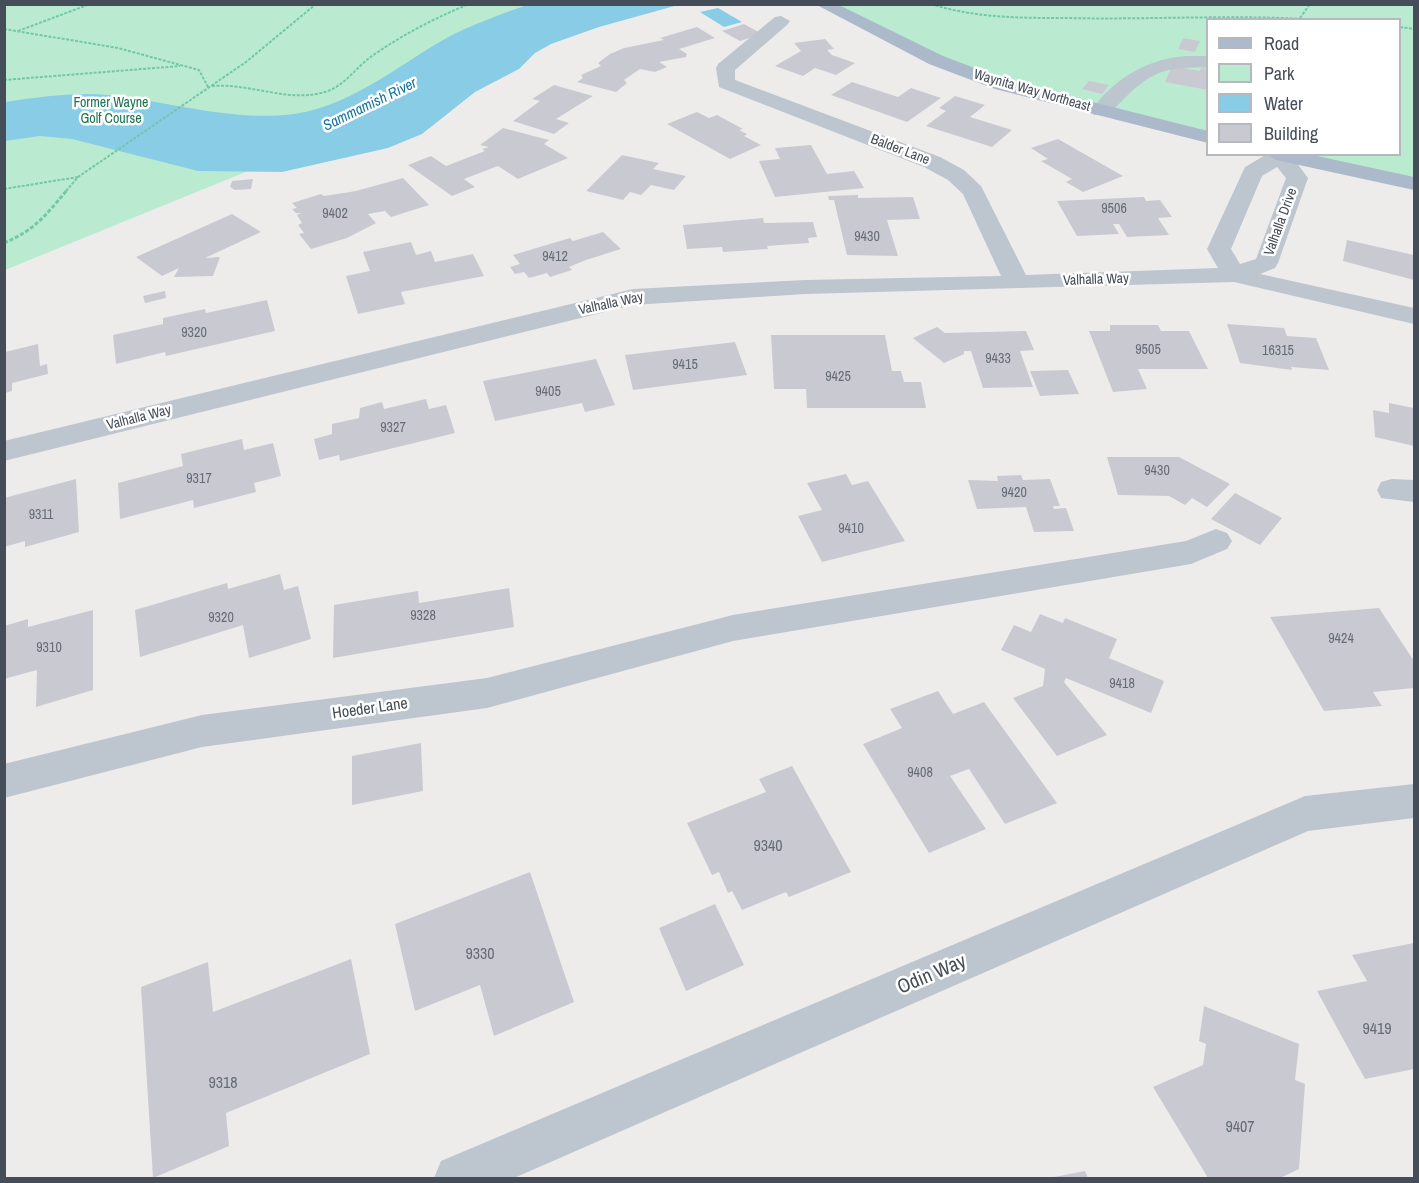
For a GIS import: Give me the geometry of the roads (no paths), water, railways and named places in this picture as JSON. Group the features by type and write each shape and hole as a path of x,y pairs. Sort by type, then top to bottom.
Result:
{"main road":[{"name":"Waynita Way Northeast","path":"827,7 936,60 1002,85 1206,136"},
{"path":"1283,156 1414,184"}],"street":[{"name":"Balder Lane","path":"781,21 725,68 726,83 932,162 956,175 972,191 1017,283"},
{"path":"1101,111 1143,71 1172,61 1206,62"},
{"path":"1277,156 1253,172 1219,249 1234,275 1414,316"},
{"name":"Valhalla Drive","path":"1234,275 1266,262 1298,178 1279,156"},
{"name":"Valhalla Way","path":"4,452 633,297 805,286 1017,283 1234,275"},
{"name":"Hoeder Lane","path":"4,781 202,731 487,693 733,628 1191,552 1216,541"},
{"name":"Odin Way","path":"458,1179 1305,814 1414,801"}],"water":[{"name":"Sammamish River","path":"527,5 678,5 599,27 551,44 535,53 519,69 475,92 422,134 388,148 282,172 198,171 72,139 40,136 5,141 5,102 56,96 108,95 240,115 263,116 307,112 348,97 453,35"},
{"path":"718,8 742,22 724,27 700,12"}],"park label":[{"name":"Former Wayne Golf Course","path":"111,112"}]}
